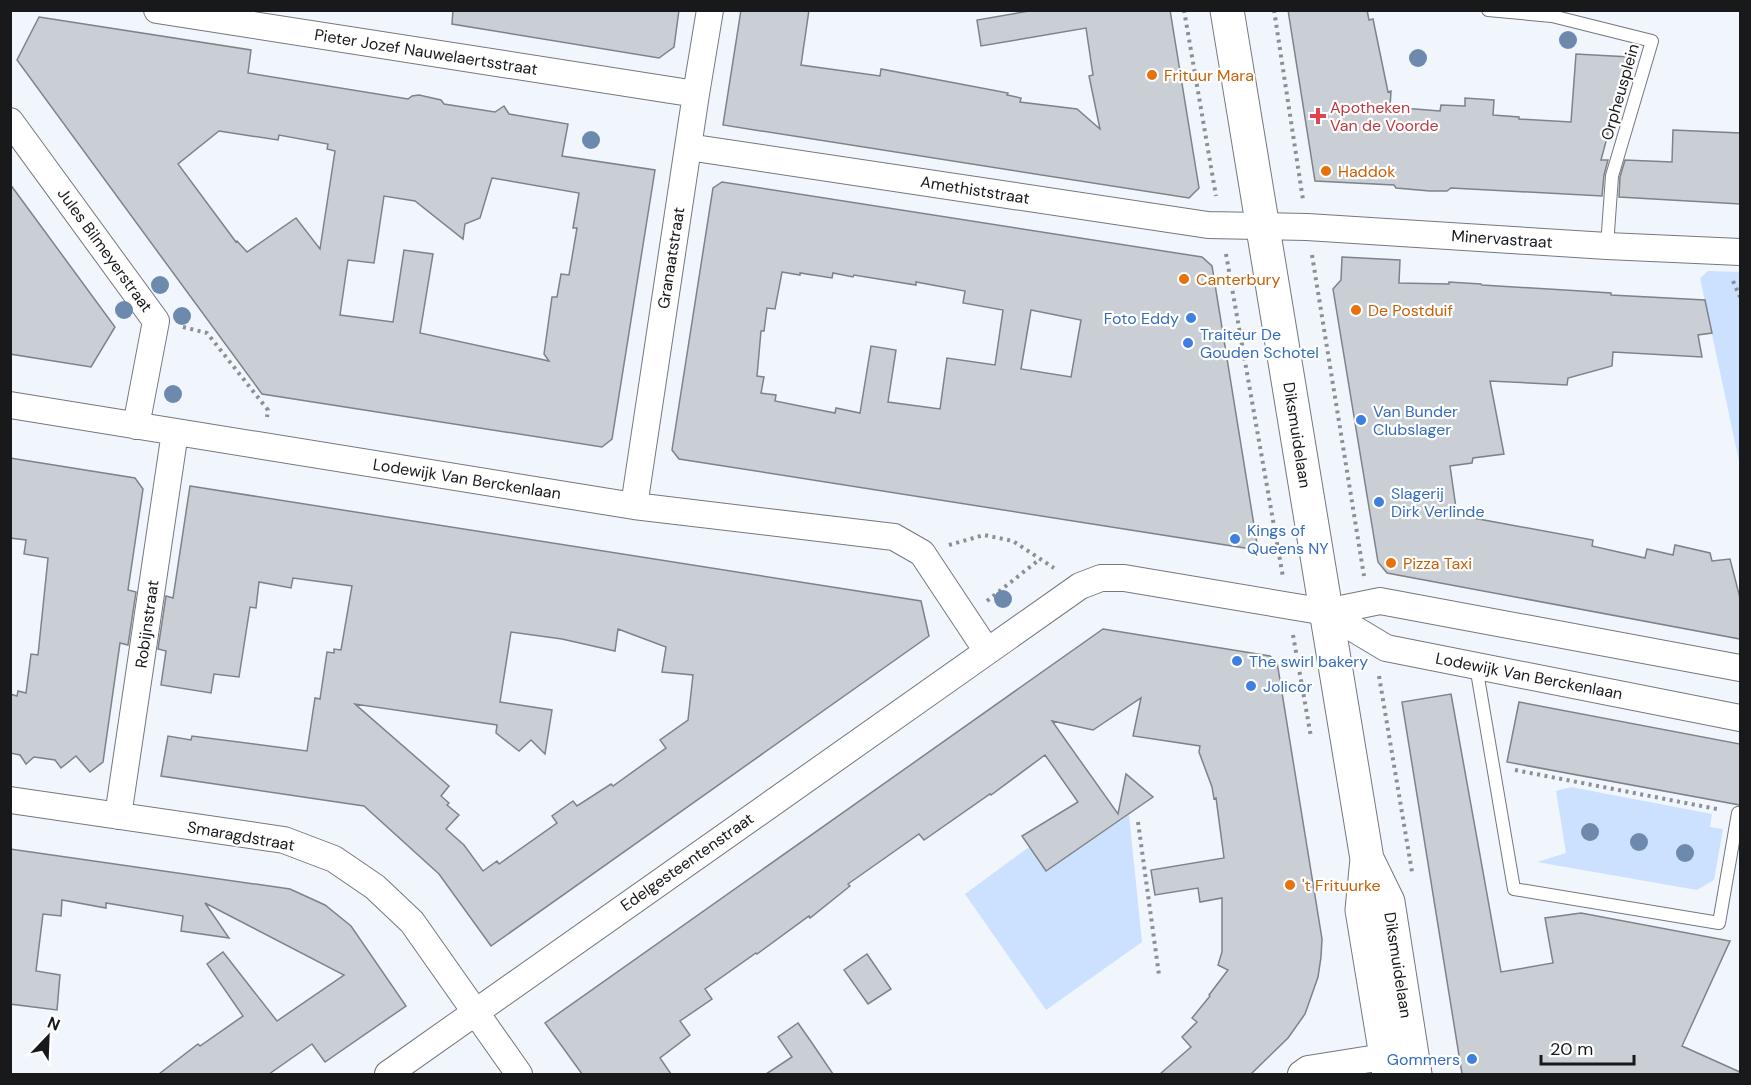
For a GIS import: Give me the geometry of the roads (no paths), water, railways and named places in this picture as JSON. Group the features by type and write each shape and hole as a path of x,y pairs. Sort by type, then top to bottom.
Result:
{"street":[{"name":"Pieter Jozef Nauwelaertsstraat","path":"157,10 696,94"},
{"name":"Granaatstraat","path":"634,506 710,10"},
{"name":"Diksmuidelaan","path":"1227,10 1367,859 1388,903 1400,1065"},
{"name":"Jules Bilmeyerstraat","path":"10,121 156,321 136,426"},
{"name":"Amethiststraat","path":"688,147 1208,225 1263,226"},
{"name":"Minervastraat","path":"1263,226 1740,252"},
{"name":"Lodewijk Van Berckenlaan","path":"10,405 634,506 894,537 922,553 987,651"},
{"name":"Robijnstraat","path":"118,816 175,432"},
{"name":"Lodewijk Van Berckenlaan","path":"1080,586 1101,578 1124,578 1326,612 1386,648 1740,718"},
{"name":"Edelgesteentenstraat","path":"388,1074 1080,586"},
{"name":"Lodewijk Van Berckenlaan","path":"1326,612 1380,601 1740,668"},
{"name":"Smaragdstraat","path":"10,800 284,840 334,859 375,887 412,922 519,1074"},
{"path":"1301,1074 1308,1069 1400,1065"}],"lane":[{"name":"Orpheusplein","path":"1488,10 1552,16 1652,40 1612,176 1606,246"},
{"path":"1476,666 1515,889 1719,923 1738,813"}],"place":[{"name":"Frituur Mara","path":"1152,75"},
{"name":"Apotheken Van de Voorde","path":"1318,116"},
{"name":"Haddok","path":"1326,171"},
{"name":"Canterbury","path":"1184,279"},
{"name":"De Postduif","path":"1356,310"},
{"name":"Foto Eddy","path":"1191,318"},
{"name":"Traiteur De Gouden Schotel","path":"1188,343"},
{"name":"Van Bunder Clubslager","path":"1361,420"},
{"name":"Slagerij Dirk Verlinde","path":"1379,502"},
{"name":"Kings of Queens NY","path":"1235,539"},
{"name":"Pizza Taxi","path":"1391,563"},
{"name":"The swirl bakery","path":"1237,661"},
{"name":"Jolicor","path":"1251,686"},
{"name":"'t Frituurke","path":"1290,885"},
{"name":"Gommers","path":"1472,1059"}]}
